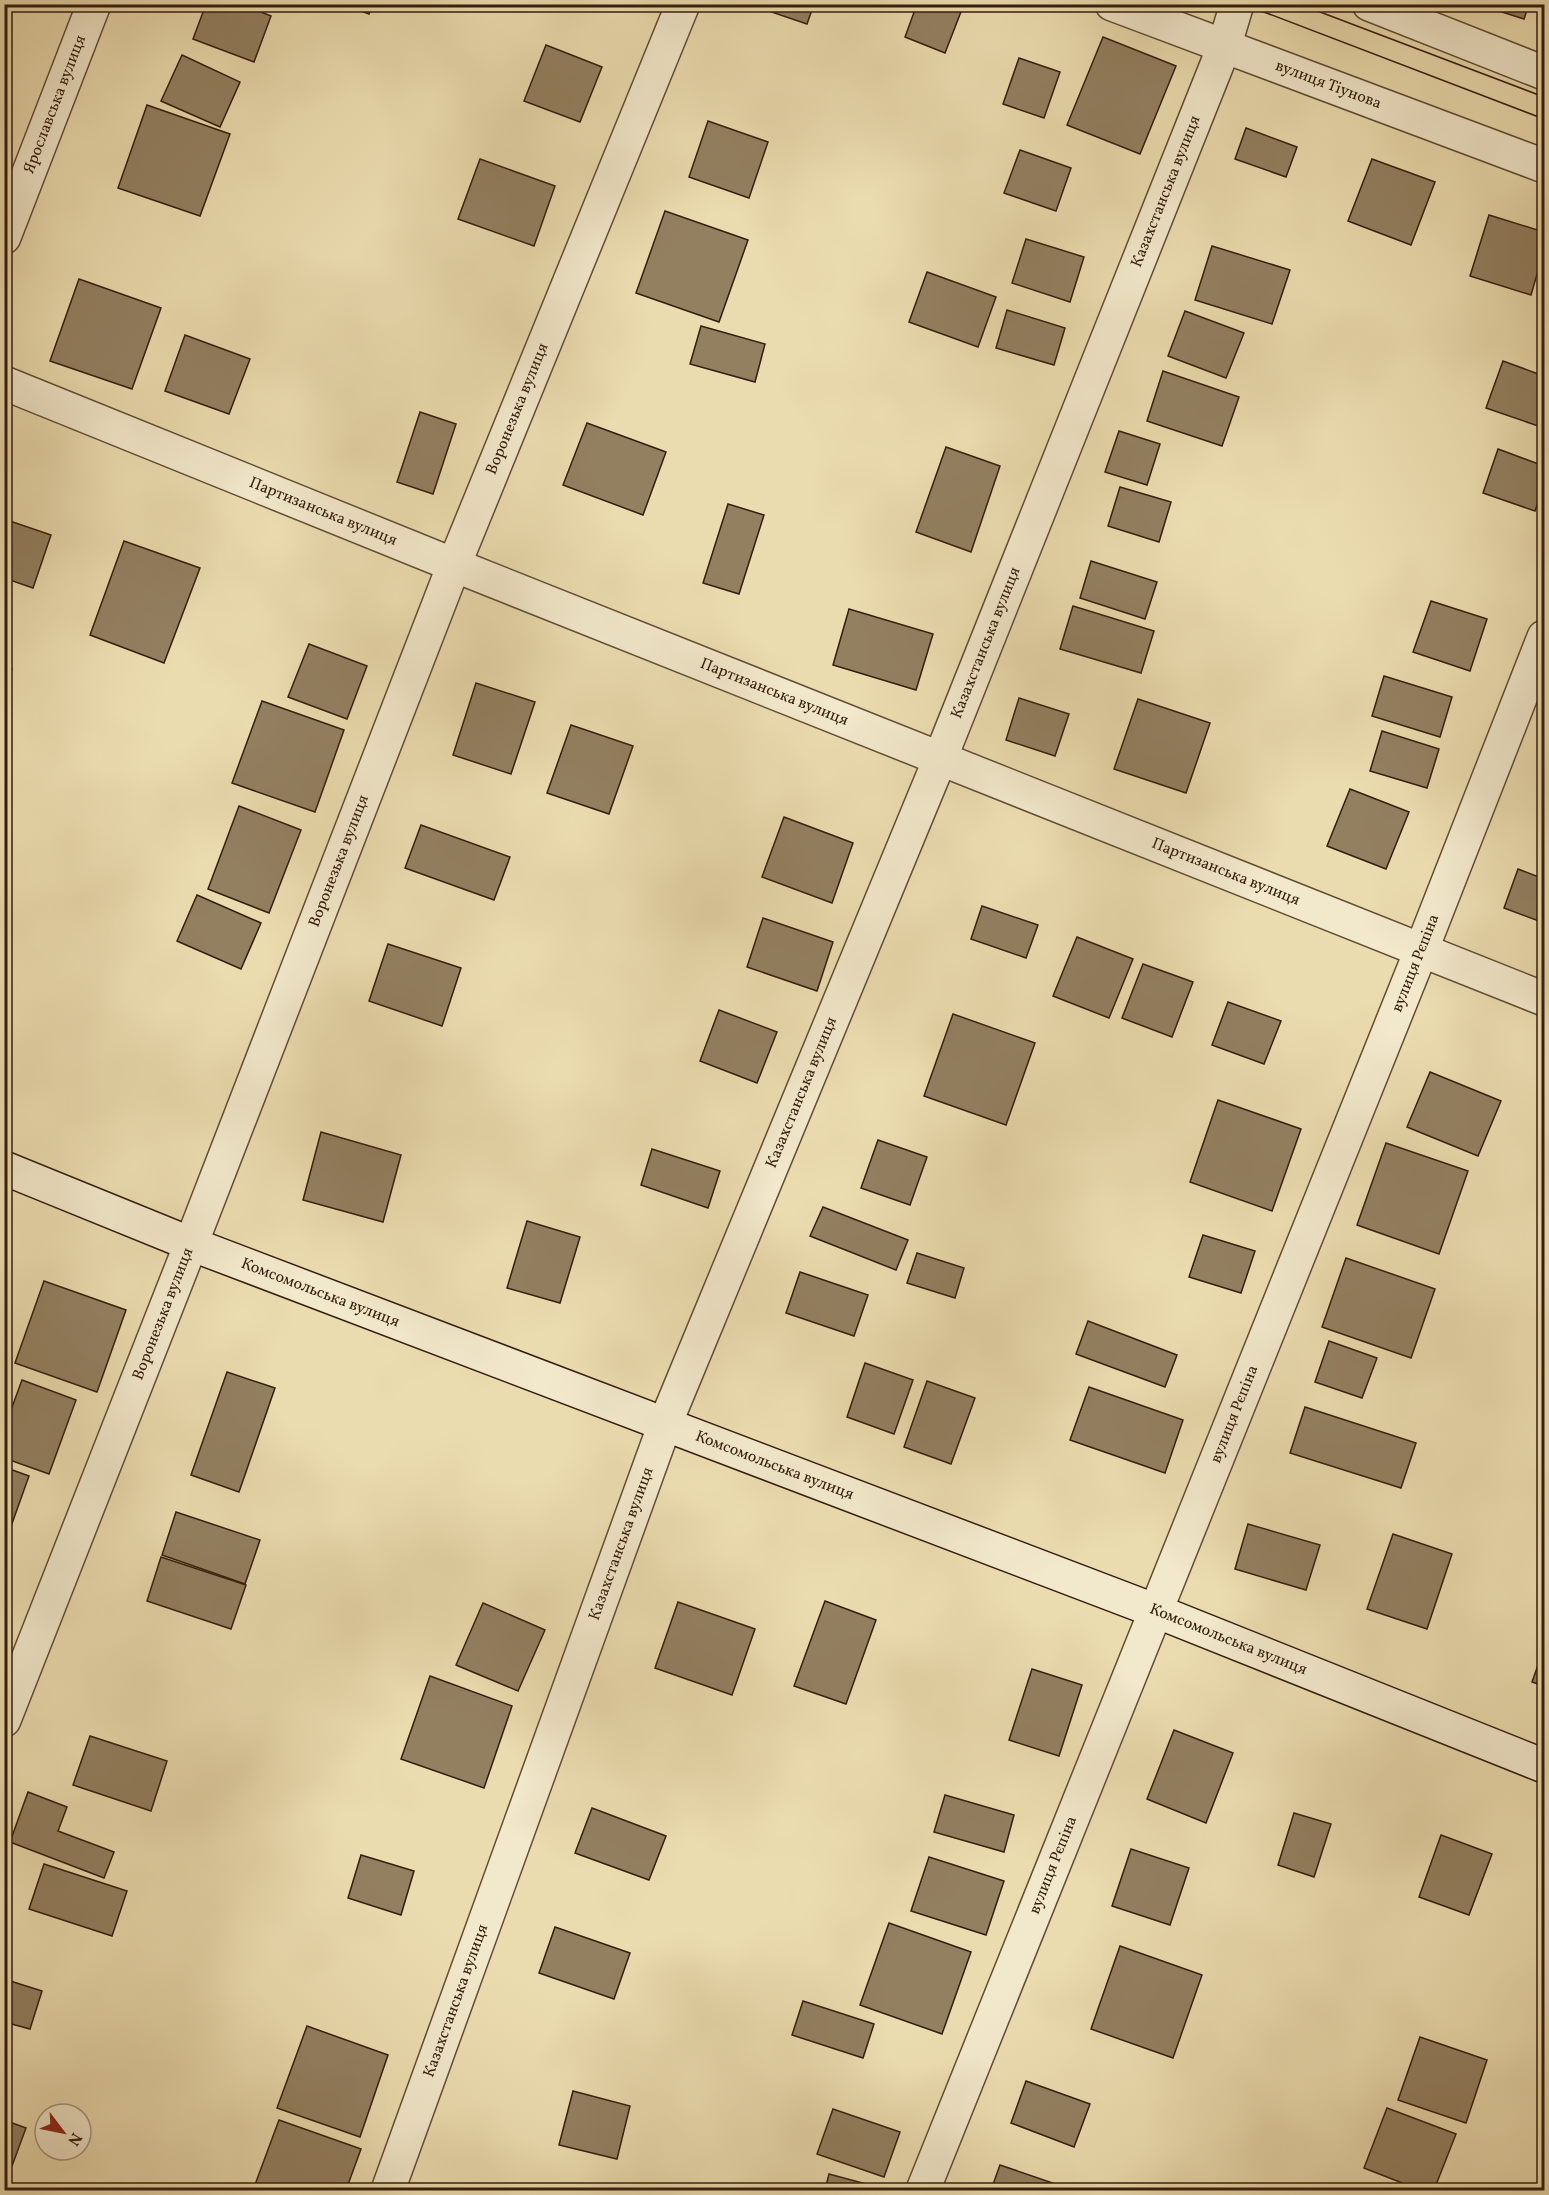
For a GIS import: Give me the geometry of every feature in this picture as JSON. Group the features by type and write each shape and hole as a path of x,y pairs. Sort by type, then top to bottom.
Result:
{"street":[{"name":"Ярославська вулиця","path":"4,237 94,4"},
{"name":"Воронезька вулиця","path":"4,1720 454,565 683,4"},
{"name":"вулиця Тіунова","path":"1112,4 1545,166"},
{"name":"Казахстанська вулиця","path":"387,2190 665,1424 940,759 1224,47 1238,4"},
{"path":"1369,4 1545,73"},
{"name":"Партизанська вулиця","path":"4,383 454,565 1545,999"},
{"name":"вулиця Рєпіна","path":"923,2190 1545,637"},
{"name":"Комсомольська вулиця","path":"4,1168 191,1244 1156,1611 1545,1766"}],"building":[{"path":"4,4 15,4 4,31"},
{"path":"206,4 241,4 271,16 254,62 193,39"},
{"path":"342,4 373,4 369,14"},
{"path":"761,4 814,4 807,24 760,8"},
{"path":"917,4 964,4 945,53 905,37"},
{"path":"1477,4 1529,4 1524,19"},
{"path":"1103,37 1176,66 1140,154 1067,125"},
{"path":"546,45 602,67 580,122 524,101"},
{"path":"182,55 240,82 220,127 161,101"},
{"path":"1019,58 1060,72 1044,118 1003,104"},
{"path":"147,105 230,134 200,216 118,188"},
{"path":"708,121 768,142 749,198 689,177"},
{"path":"1246,128 1297,147 1286,177 1235,159"},
{"path":"1020,150 1071,168 1056,211 1004,193"},
{"path":"480,159 555,186 534,246 458,219"},
{"path":"1372,159 1435,182 1411,245 1348,221"},
{"path":"665,211 748,240 719,322 636,293"},
{"path":"1489,215 1544,232 1544,250 1531,295 1470,276"},
{"path":"1026,239 1084,257 1070,302 1012,283"},
{"path":"1212,246 1290,270 1272,324 1195,300"},
{"path":"927,272 996,297 978,347 909,322"},
{"path":"79,279 161,308 132,389 50,361"},
{"path":"1007,310 1065,328 1054,365 996,348"},
{"path":"1185,311 1244,333 1226,378 1168,356"},
{"path":"701,326 765,344 755,382 690,364"},
{"path":"185,335 250,359 229,414 165,391"},
{"path":"1503,361 1544,376 1544,428 1486,408"},
{"path":"1163,371 1239,397 1222,446 1147,421"},
{"path":"420,412 456,424 433,494 397,482"},
{"path":"587,423 666,452 643,515 563,485"},
{"path":"1119,431 1160,444 1147,485 1105,472"},
{"path":"946,447 1000,466 971,552 916,532"},
{"path":"1498,449 1544,466 1544,484 1535,511 1483,493"},
{"path":"1120,487 1171,502 1159,542 1108,526"},
{"path":"728,504 764,515 739,594 703,583"},
{"path":"4,519 51,535 33,588 4,578"},
{"path":"124,541 200,568 164,663 90,635"},
{"path":"1091,561 1157,582 1145,619 1080,598"},
{"path":"1431,601 1487,619 1470,671 1413,652"},
{"path":"1073,606 1154,631 1141,673 1060,649"},
{"path":"849,609 933,634 916,690 833,665"},
{"path":"309,644 367,666 347,719 288,697"},
{"path":"4,666 12,669 4,690"},
{"path":"1384,676 1452,697 1440,737 1372,716"},
{"path":"476,683 535,702 511,774 453,755"},
{"path":"1019,698 1069,714 1055,756 1006,740"},
{"path":"1138,699 1210,723 1186,793 1114,769"},
{"path":"262,701 344,730 315,812 232,783"},
{"path":"571,725 633,746 609,814 547,793"},
{"path":"1382,731 1439,749 1427,788 1370,771"},
{"path":"1350,789 1409,812 1386,869 1327,846"},
{"path":"239,806 301,830 269,913 208,889"},
{"path":"784,817 853,843 832,903 762,877"},
{"path":"421,825 510,857 494,900 405,868"},
{"path":"1518,869 1544,879 1544,923 1504,908"},
{"path":"197,895 261,923 241,969 177,941"},
{"path":"982,906 1038,925 1026,958 971,939"},
{"path":"763,918 833,942 817,991 747,967"},
{"path":"1077,937 1133,959 1109,1018 1053,996"},
{"path":"388,944 461,968 442,1026 369,1001"},
{"path":"1143,964 1193,982 1172,1037 1122,1018"},
{"path":"1228,1002 1281,1021 1264,1064 1212,1045"},
{"path":"719,1010 777,1032 757,1083 700,1061"},
{"path":"953,1014 1035,1043 1006,1125 924,1096"},
{"path":"1430,1072 1501,1101 1478,1156 1407,1127"},
{"path":"1218,1100 1301,1129 1272,1211 1190,1182"},
{"path":"321,1132 401,1155 383,1222 303,1200"},
{"path":"878,1140 927,1157 910,1205 861,1188"},
{"path":"1386,1143 1468,1171 1439,1254 1357,1225"},
{"path":"652,1149 720,1171 708,1208 641,1185"},
{"path":"823,1207 908,1240 896,1270 810,1236"},
{"path":"527,1221 580,1237 560,1303 507,1288"},
{"path":"1203,1235 1255,1251 1241,1293 1189,1277"},
{"path":"917,1253 964,1268 955,1298 907,1283"},
{"path":"1346,1258 1435,1289 1411,1358 1322,1327"},
{"path":"800,1272 868,1295 854,1336 786,1313"},
{"path":"44,1281 126,1310 97,1392 15,1363"},
{"path":"1088,1321 1177,1355 1165,1387 1076,1354"},
{"path":"1329,1341 1377,1358 1362,1398 1315,1382"},
{"path":"865,1363 913,1380 894,1434 847,1417"},
{"path":"227,1372 275,1388 239,1492 191,1475"},
{"path":"22,1380 76,1400 49,1474 4,1458 4,1429"},
{"path":"927,1381 975,1398 951,1464 904,1447"},
{"path":"1089,1387 1183,1420 1165,1473 1070,1440"},
{"path":"1305,1407 1416,1443 1401,1488 1290,1453"},
{"path":"4,1467 29,1476 9,1532 4,1531"},
{"path":"176,1512 260,1540 245,1584 162,1555"},
{"path":"1248,1524 1320,1545 1306,1590 1235,1569"},
{"path":"1393,1534 1452,1554 1427,1629 1367,1609"},
{"path":"161,1557 246,1585 231,1629 147,1601"},
{"path":"825,1601 876,1620 846,1704 794,1686"},
{"path":"678,1602 755,1629 732,1695 655,1668"},
{"path":"483,1603 545,1630 518,1691 456,1665"},
{"path":"1544,1648 1544,1686 1532,1682"},
{"path":"1032,1669 1082,1685 1059,1756 1009,1740"},
{"path":"430,1676 512,1706 484,1788 401,1759"},
{"path":"1174,1730 1233,1753 1206,1823 1147,1799"},
{"path":"90,1736 167,1761 151,1811 73,1785"},
{"path":"28,1792 67,1807 58,1831 114,1852 104,1878 10,1842"},
{"path":"945,1795 1014,1815 1004,1852 934,1832"},
{"path":"592,1808 666,1836 649,1880 575,1853"},
{"path":"1294,1813 1331,1824 1314,1877 1278,1865"},
{"path":"1441,1835 1492,1854 1469,1915 1419,1897"},
{"path":"1131,1849 1189,1868 1170,1925 1112,1906"},
{"path":"361,1855 414,1871 401,1915 348,1898"},
{"path":"929,1857 1004,1881 986,1935 911,1911"},
{"path":"44,1864 127,1891 112,1936 29,1909"},
{"path":"889,1923 971,1952 942,2034 860,2005"},
{"path":"555,1927 630,1953 614,1999 539,1973"},
{"path":"1120,1946 1202,1975 1173,2058 1091,2029"},
{"path":"4,1979 42,1991 30,2029 4,2022"},
{"path":"803,2001 874,2024 863,2058 792,2035"},
{"path":"307,2026 388,2055 360,2137 277,2108"},
{"path":"1420,2037 1487,2060 1466,2123 1398,2100"},
{"path":"1026,2081 1090,2104 1074,2147 1011,2123"},
{"path":"573,2091 630,2106 617,2159 559,2145"},
{"path":"1387,2108 1456,2134 1434,2190 1420,2190 1364,2168"},
{"path":"833,2109 900,2132 884,2177 817,2154"},
{"path":"4,2120 26,2128 12,2166 4,2163"},
{"path":"279,2120 361,2149 346,2190 253,2190"},
{"path":"1000,2165 1073,2190 991,2190"},
{"path":"829,2174 885,2189 885,2190 825,2190"}],"tram line":[{"path":"1243,4 1544,119"},
{"path":"1299,4 1544,97"}]}
